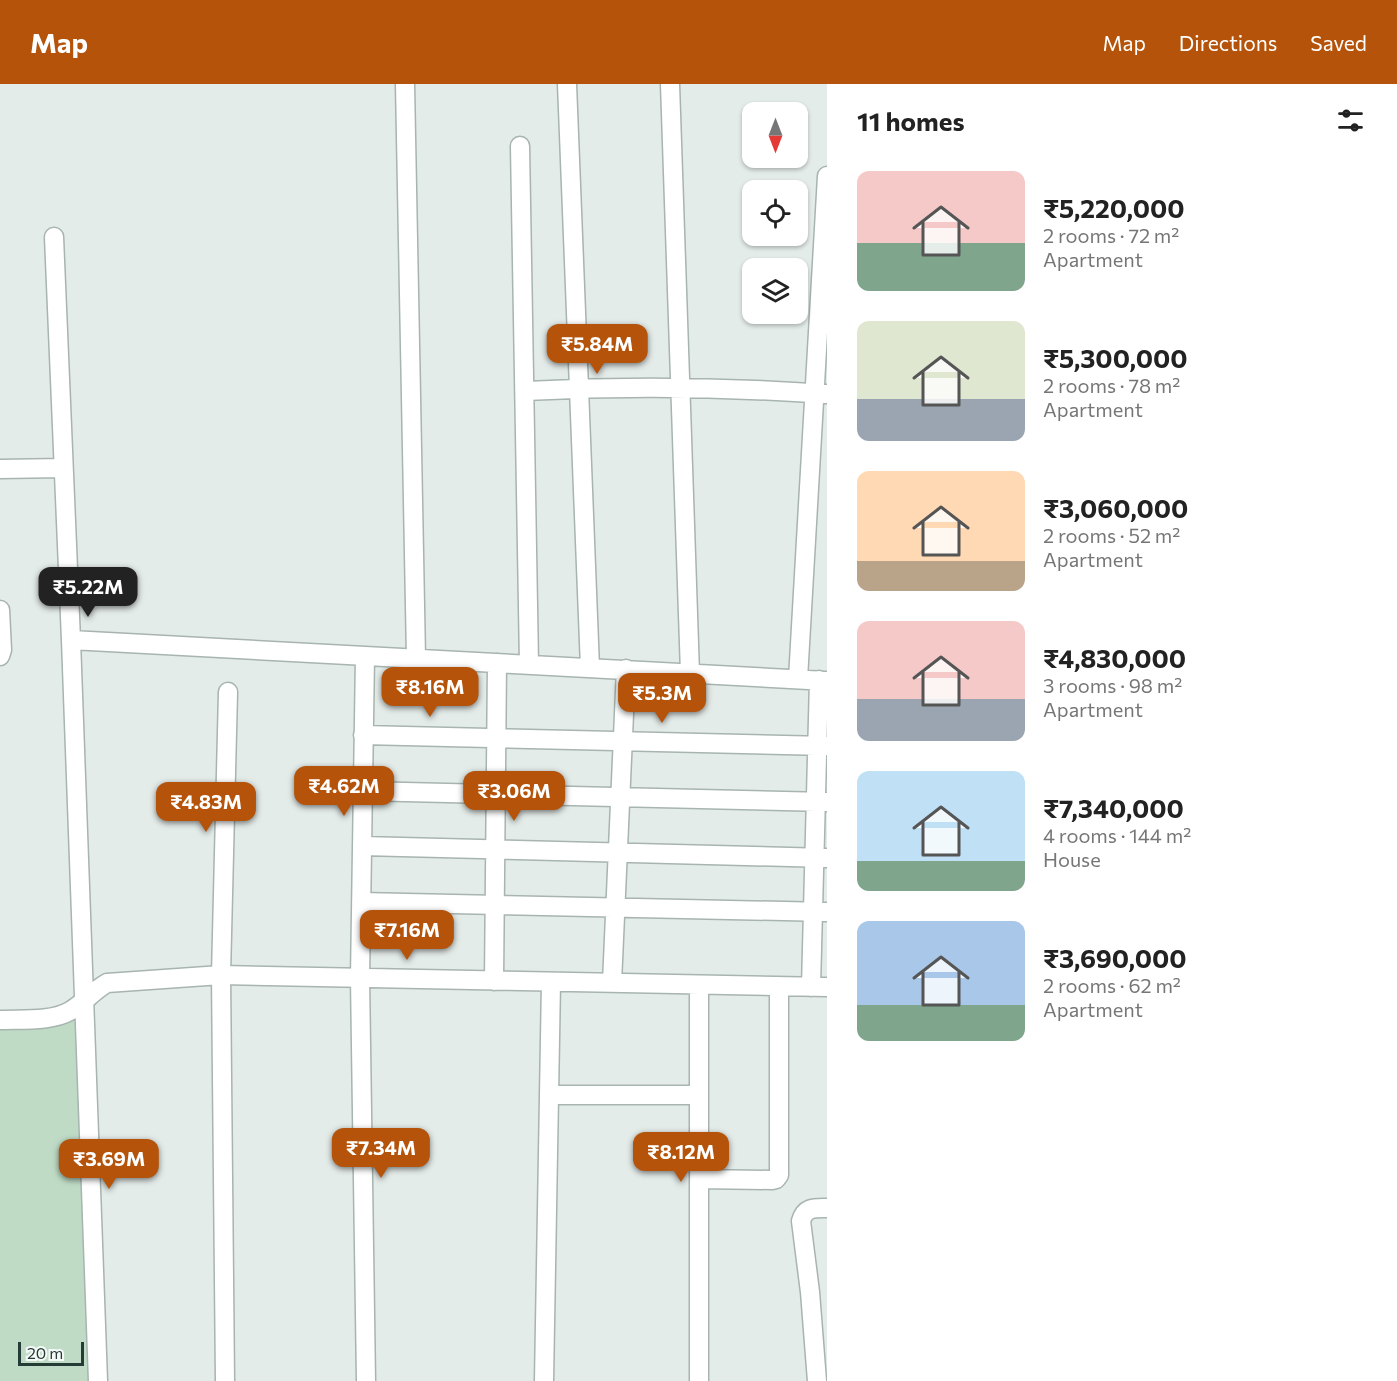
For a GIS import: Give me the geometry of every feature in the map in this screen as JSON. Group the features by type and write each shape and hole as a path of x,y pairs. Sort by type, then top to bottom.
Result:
{"street":[{"path":"405,84 416,658"},
{"path":"567,84 590,668"},
{"path":"670,84 690,673"},
{"path":"520,146 529,664"},
{"path":"798,679 821,394 827,176"},
{"path":"54,237 98,1381"},
{"path":"525,391 579,388 681,389 821,394"},
{"path":"0,469 63,468"},
{"path":"0,610 2,650 0,656"},
{"path":"0,1020 56,1017 70,1011 107,982 221,975 819,987 823,680 71,640"},
{"path":"365,656 360,978 366,1381"},
{"path":"494,981 497,663"},
{"path":"612,983 626,669"},
{"path":"225,1381 221,975 228,692"},
{"path":"363,735 822,746"},
{"path":"363,791 821,802"},
{"path":"362,846 820,858"},
{"path":"361,902 820,912"},
{"path":"544,1381 551,982"},
{"path":"699,985 699,1381"},
{"path":"699,1179 772,1180 776,1179 779,1174 779,987"},
{"path":"549,1095 699,1095"},
{"path":"817,1381 818,1292 801,1221 804,1213 810,1209 827,1208"}],"green space":[{"path":"84,1000 98,1381 0,1381 0,1020 56,1017"}]}
